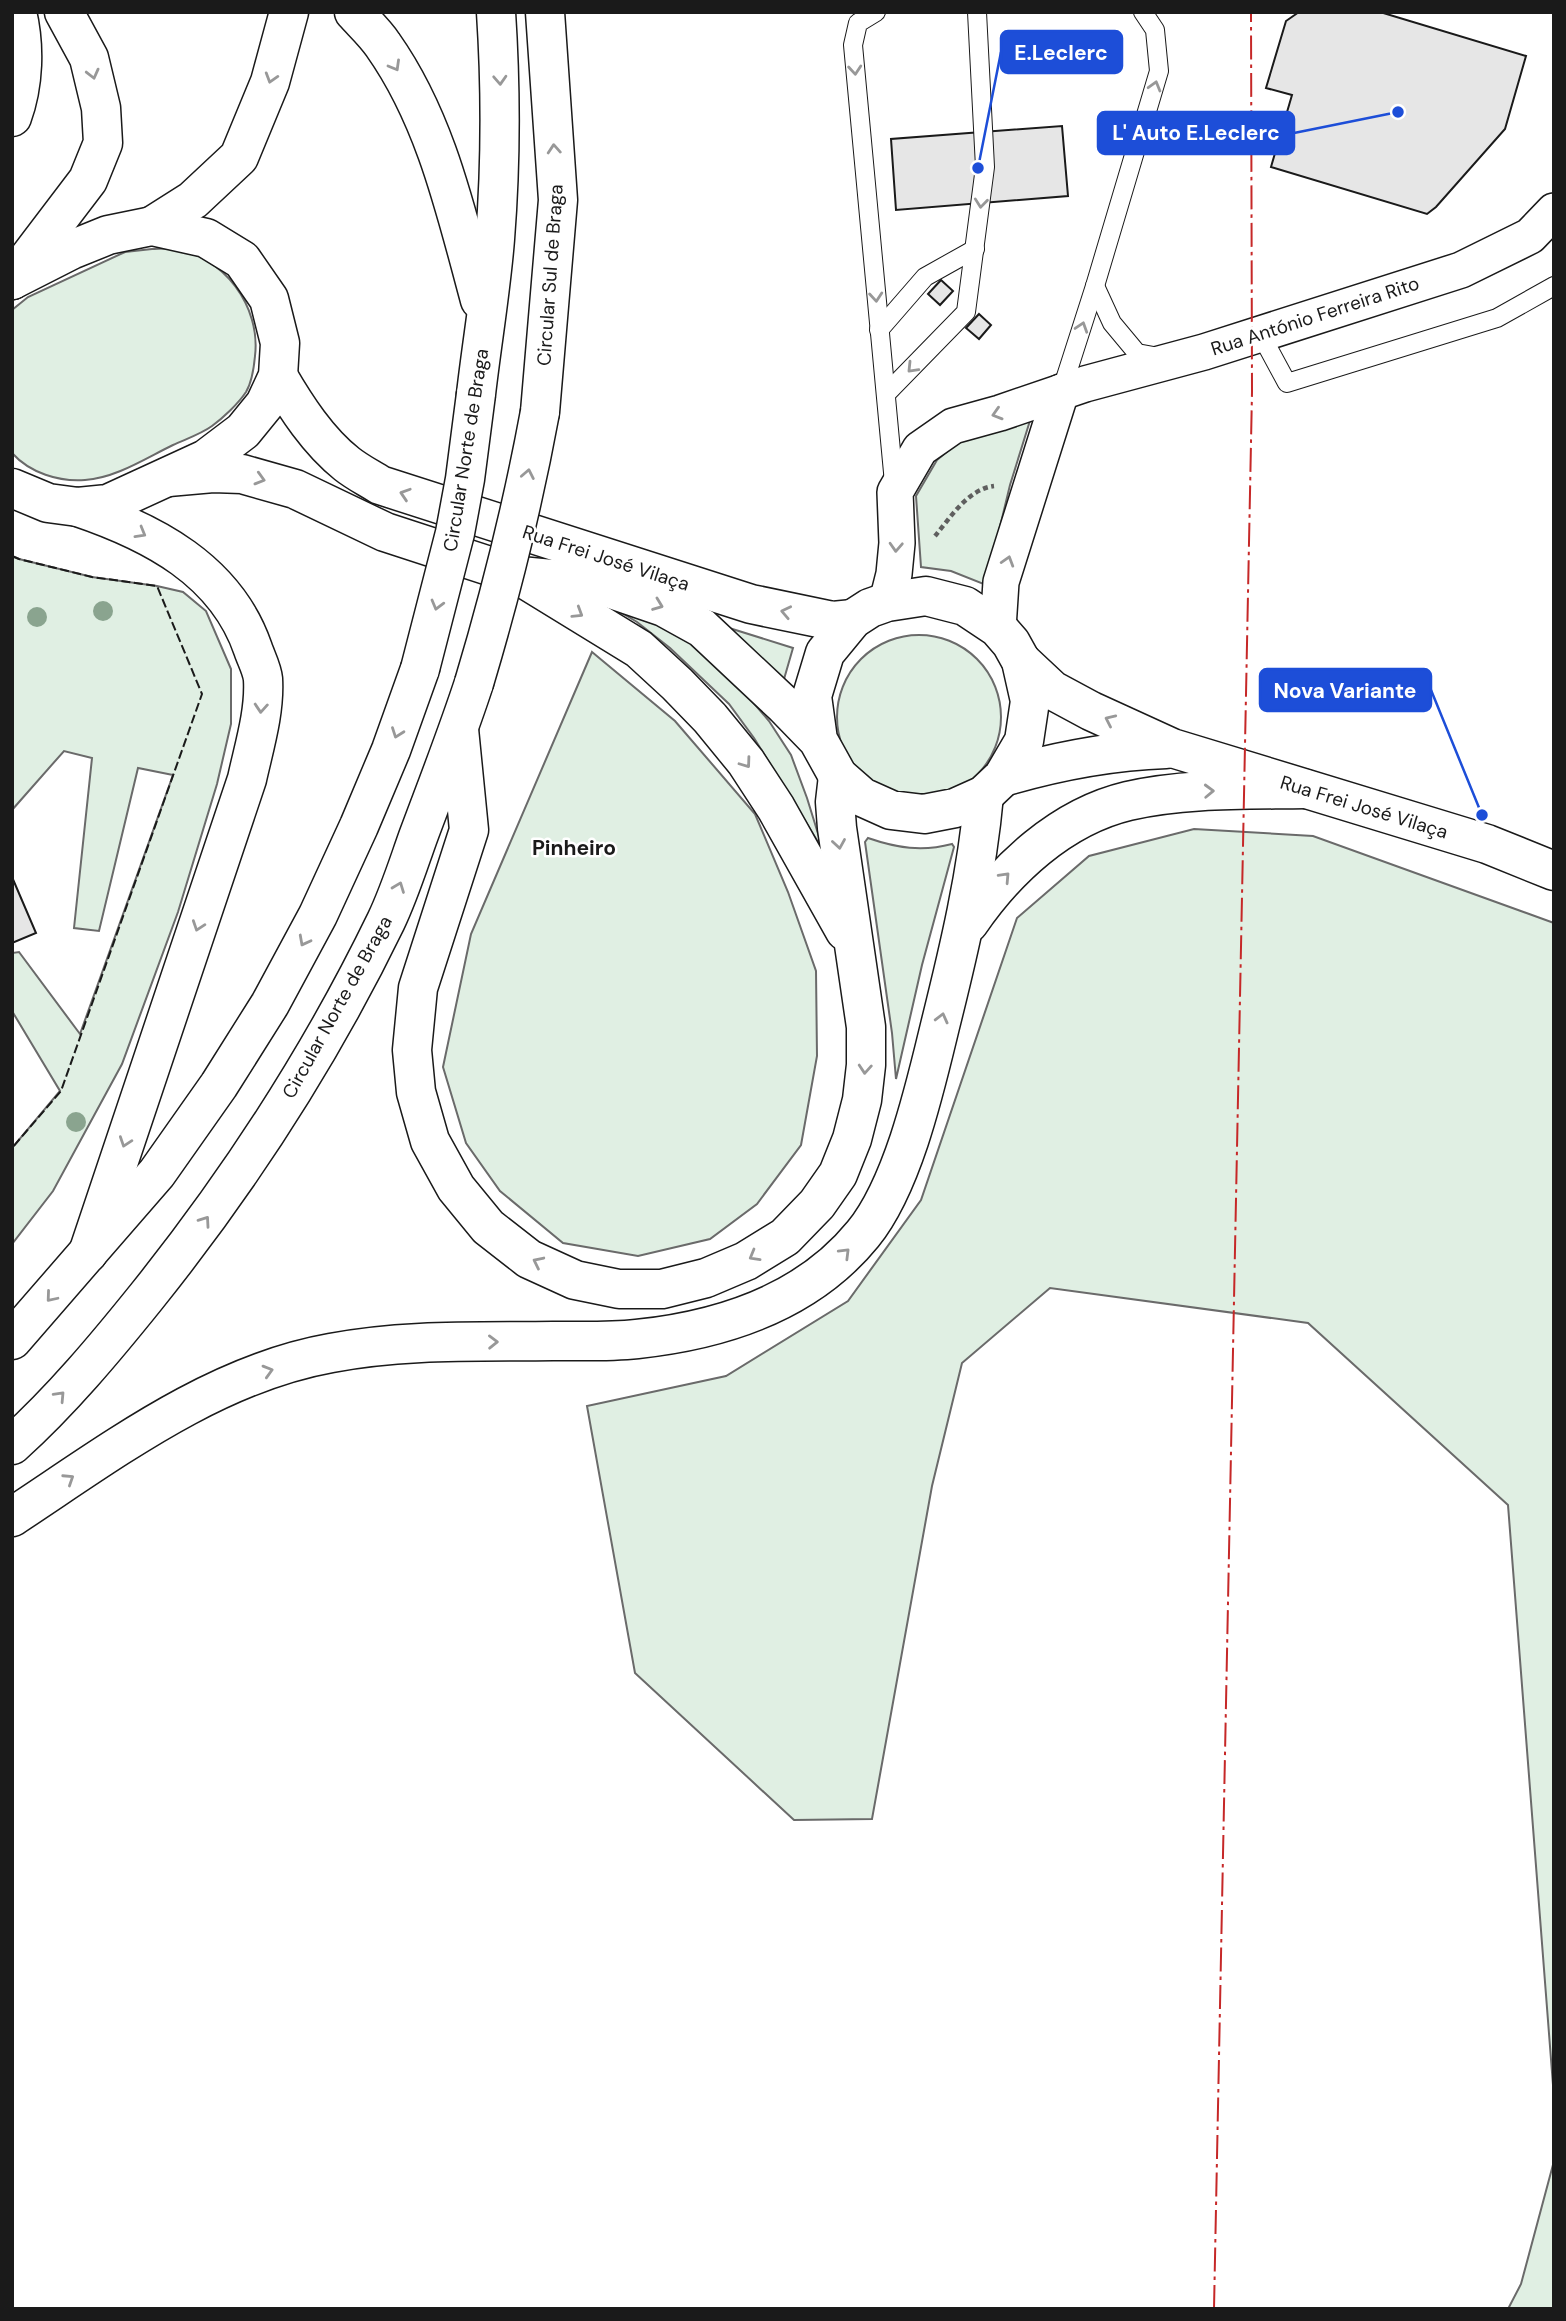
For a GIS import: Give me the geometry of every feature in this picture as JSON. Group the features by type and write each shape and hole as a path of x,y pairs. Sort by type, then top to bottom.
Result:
{"main road":[{"path":"12,117 20,94 21,30 17,12"},
{"path":"12,280 89,180 103,144 101,108 89,58 64,12"},
{"path":"152,226 193,200 239,157 270,82 289,12"},
{"path":"354,12 383,44 421,110 441,163 485,318"},
{"path":"485,318 495,241 499,173 501,88 496,12"},
{"name":"Circular Sul de Braga","path":"540,412 558,201 545,12"},
{"name":"Rua Frei José Vilaça","path":"12,280 71,250 108,235 152,226 206,238 242,260 269,299 280,343 278,376 265,404 243,431 206,459 108,504 78,507 48,503 12,488"},
{"name":"Circular Norte de Braga","path":"12,1340 157,1173 179,1143 270,1004 318,915 391,750 420,669 455,533 465,480 485,318"},
{"name":"Rua Frei José Vilaça","path":"278,376 296,406 320,436 346,463 380,485 751,604 833,621 853,619"},
{"name":"Circular Norte de Braga","path":"12,1445 110,1341 189,1243 292,1093 339,1012 387,919 459,729 499,601 540,412"},
{"name":"Rua Frei José Vilaça","path":"168,477 213,473 242,474 295,489 384,532 520,576 594,583 664,607 702,628 785,706 818,740 838,776 862,797 891,810 923,814 955,808 994,786 1079,757 1125,750 1172,748"},
{"path":"78,507 122,522 194,565 225,596 248,633 263,678 260,723 247,779 88,1253"},
{"path":"520,576 639,649 710,718 746,761 776,808 856,951"},
{"name":"Rua Frei José Vilaça","path":"887,601 926,596 965,606 998,628 1011,643 1021,661 1030,701 1024,741 994,786"},
{"path":"853,619 887,601"},
{"name":"Rua Frei José Vilaça","path":"818,740 812,696 825,653 853,619"},
{"name":"Rua Frei José Vilaça","path":"1021,661 1052,690 1172,748 1487,844 1554,871"},
{"path":"459,729 469,830 418,988 412,1050 416,1092 430,1141 456,1188 488,1227 529,1259 575,1280 619,1289 662,1289 706,1278 746,1261 785,1237 817,1204 838,1174 852,1139 862,1100 866,1065 866,1027 837,828 835,802 838,776"},
{"path":"12,1517 202,1397 257,1374 318,1356 417,1342 634,1340 692,1331 739,1319 782,1301 824,1273 864,1233 885,1198 904,1155 963,931 981,828 994,786"},
{"path":"963,931 986,897 1015,867 1054,835 1089,815 1126,802 1166,794 1305,789"}],"street":[{"name":"Rua António Ferreira Rito","path":"895,492 919,449 953,426 1172,359 1204,352 1461,270 1530,236 1554,211"},
{"path":"998,628 1001,582 1061,392"},
{"path":"887,601 894,574 897,543 895,492"}],"lane":[{"path":"876,12 858,23 853,45 895,492"},
{"path":"886,394 966,312 985,167 977,12"},
{"path":"1061,392 1159,71 1155,30 1143,12"},
{"path":"879,330 925,277 975,249"},
{"path":"1095,286 1112,323 1137,353 1172,359"},
{"path":"1260,333 1287,383 1497,318 1554,286"}],"path":[{"path":"932,539 959,506 985,487 998,486"}],"green space":[{"path":"173,249 191,253 208,261 235,286 252,319 255,338 253,370 246,392 208,429 108,476 75,480 55,478 36,471 12,453 12,310 28,297 125,252"},
{"path":"1033,411 1010,485 986,585 951,571 921,567 916,496 937,460 961,440"},
{"path":"12,556 92,577 183,592 206,611 231,669 231,724 217,784 178,912 122,1064 53,1191 12,1244 12,1148 60,1091 12,1011 12,953 19,952 80,1034 173,775 138,768 99,931 74,928 92,758 64,751 12,810"},
{"path":"602,601 679,632 741,688 769,721 791,755 807,798 820,840 818,842 754,738 729,704 670,648 637,622"},
{"path":"726,627 793,648 782,686"},
{"path":"919,635 950,641 977,659 995,686 1001,717 995,748 977,775 950,793 919,799 888,793 861,775 843,748 837,717 843,686 861,659 888,641"},
{"path":"592,652 675,721 755,814 788,892 816,971 817,1056 801,1145 757,1204 710,1239 638,1256 563,1243 500,1191 466,1143 443,1067 471,934"},
{"path":"1194,829 1313,836 1554,923 1554,2098 1508,1505 1308,1323 1050,1288 962,1363 932,1486 872,1819 794,1820 635,1673 587,1406 726,1376 848,1301 921,1200 1017,918 1089,856"},
{"path":"868,838 910,848 952,844 954,847 922,965 896,1079 865,842"},
{"path":"1554,2161 1554,2309 1508,2309 1521,2284"}],"building":[{"path":"1299,12 1380,12 1526,56 1505,129 1427,214 1271,167 1292,95 1266,88 1286,21"},
{"path":"1062,126 1068,196 896,210 891,139"},
{"path":"941,280 953,291 940,305 928,294"},
{"path":"979,314 991,325 979,339 966,328"},
{"path":"12,877 36,933 12,943"}],"fence":[{"path":"12,556 92,577 157,586 202,694 61,1091 12,1148"}],"power":[{"path":"1214,2309 1252,392 1251,12"}],"place":[{"name":"L' Auto E.Leclerc","path":"1398,112"},
{"name":"E.Leclerc","path":"978,168"},
{"name":"Nova Variante","path":"1482,815"}],"district":[{"name":"Pinheiro","path":"574,848"}]}
